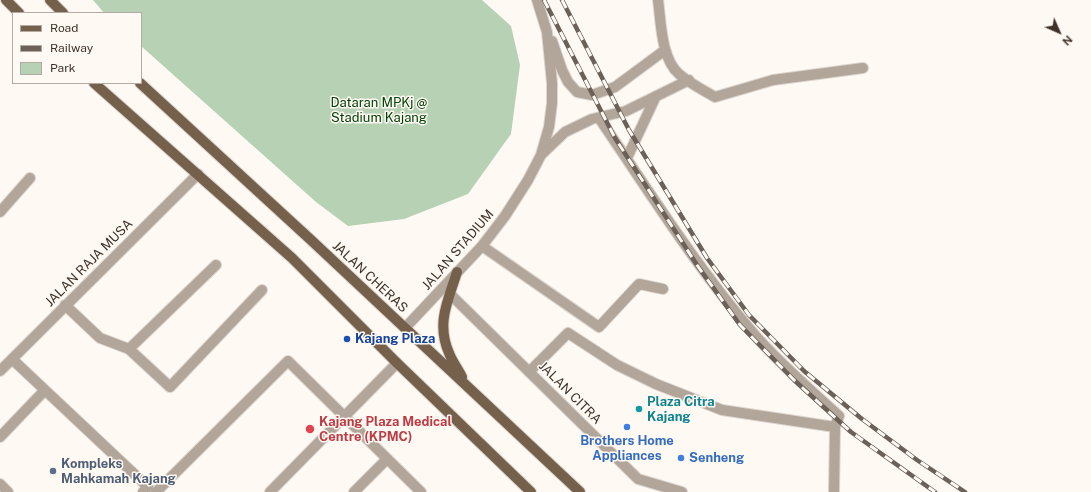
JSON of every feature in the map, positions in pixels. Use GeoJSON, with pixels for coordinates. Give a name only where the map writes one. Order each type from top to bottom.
{"type":"FeatureCollection","features":[{"type":"Feature","properties":{"kind":"main road"},"geometry":{"type":"LineString","coordinates":[[6,0],[18,12]]}},
{"type":"Feature","properties":{"kind":"main road"},"geometry":{"type":"LineString","coordinates":[[50,0],[62,12]]}},
{"type":"Feature","properties":{"kind":"main road"},"geometry":{"type":"LineString","coordinates":[[95,84],[292,258],[397,363],[531,492]]}},
{"type":"Feature","properties":{"kind":"main road","name":"JALAN CHERAS"},"geometry":{"type":"LineString","coordinates":[[141,84],[224,159],[580,492]]}},
{"type":"Feature","properties":{"kind":"main road"},"geometry":{"type":"LineString","coordinates":[[457,272],[444,313],[442,333],[449,353],[466,384]]}},
{"type":"Feature","properties":{"kind":"street","name":"JALAN STADIUM"},"geometry":{"type":"LineString","coordinates":[[405,328],[482,246],[505,216],[528,180],[541,155],[549,127],[552,103],[552,83],[547,32],[537,0]]}},
{"type":"Feature","properties":{"kind":"street"},"geometry":{"type":"LineString","coordinates":[[658,0],[665,50],[668,58],[678,73],[715,98],[773,80],[863,68]]}},
{"type":"Feature","properties":{"kind":"street"},"geometry":{"type":"LineString","coordinates":[[547,32],[568,82],[577,92],[592,95],[615,87],[665,50]]}},
{"type":"Feature","properties":{"kind":"street"},"geometry":{"type":"LineString","coordinates":[[541,155],[565,132],[592,119],[626,110],[689,80]]}},
{"type":"Feature","properties":{"kind":"street"},"geometry":{"type":"LineString","coordinates":[[627,158],[656,96]]}},
{"type":"Feature","properties":{"kind":"street"},"geometry":{"type":"LineString","coordinates":[[599,118],[707,277],[776,358],[839,416],[835,427],[834,492]]}},
{"type":"Feature","properties":{"kind":"street","name":"JALAN RAJA MUSA"},"geometry":{"type":"LineString","coordinates":[[0,371],[198,174]]}},
{"type":"Feature","properties":{"kind":"street"},"geometry":{"type":"LineString","coordinates":[[0,212],[30,178]]}},
{"type":"Feature","properties":{"kind":"street"},"geometry":{"type":"LineString","coordinates":[[482,246],[599,327],[639,284],[662,289]]}},
{"type":"Feature","properties":{"kind":"street"},"geometry":{"type":"LineString","coordinates":[[129,348],[216,265]]}},
{"type":"Feature","properties":{"kind":"street"},"geometry":{"type":"LineString","coordinates":[[65,305],[100,338],[129,348],[170,387],[262,290]]}},
{"type":"Feature","properties":{"kind":"street","name":"JALAN CITRA"},"geometry":{"type":"LineString","coordinates":[[450,294],[638,479],[682,492]]}},
{"type":"Feature","properties":{"kind":"street"},"geometry":{"type":"LineString","coordinates":[[529,372],[568,332],[617,365],[656,384],[722,410],[835,427]]}},
{"type":"Feature","properties":{"kind":"street"},"geometry":{"type":"LineString","coordinates":[[12,359],[148,487],[143,492]]}},
{"type":"Feature","properties":{"kind":"street"},"geometry":{"type":"LineString","coordinates":[[156,492],[288,361],[421,492]]}},
{"type":"Feature","properties":{"kind":"street"},"geometry":{"type":"LineString","coordinates":[[270,492],[397,363]]}},
{"type":"Feature","properties":{"kind":"street"},"geometry":{"type":"LineString","coordinates":[[0,437],[45,390]]}},
{"type":"Feature","properties":{"kind":"street"},"geometry":{"type":"LineString","coordinates":[[354,492],[387,459]]}},
{"type":"Feature","properties":{"kind":"street"},"geometry":{"type":"LineString","coordinates":[[0,484],[8,492]]}},
{"type":"Feature","properties":{"kind":"green space","name":"Dataran MPKj @ Stadium Kajang"},"geometry":{"type":"Polygon","coordinates":[[[93,0],[482,0],[511,26],[520,65],[511,134],[468,194],[404,219],[348,226],[316,202],[142,47],[142,12],[103,12],[93,0]]]}},
{"type":"Feature","properties":{"kind":"railway"},"geometry":{"type":"LineString","coordinates":[[544,0],[615,138],[697,265],[740,325],[794,380],[851,432],[935,492]]}},
{"type":"Feature","properties":{"kind":"railway"},"geometry":{"type":"LineString","coordinates":[[562,0],[629,130],[707,258],[749,315],[804,371],[862,419],[917,460],[965,492]]}},
{"type":"Feature","properties":{"kind":"place","name":"Kajang Plaza"},"geometry":{"type":"Point","coordinates":[347,339]}},
{"type":"Feature","properties":{"kind":"place","name":"Plaza Citra Kajang"},"geometry":{"type":"Point","coordinates":[639,409]}},
{"type":"Feature","properties":{"kind":"place","name":"Brothers Home Appliances"},"geometry":{"type":"Point","coordinates":[627,427]}},
{"type":"Feature","properties":{"kind":"place","name":"Kajang Plaza Medical Centre (KPMC)"},"geometry":{"type":"Point","coordinates":[310,429]}},
{"type":"Feature","properties":{"kind":"place","name":"Senheng"},"geometry":{"type":"Point","coordinates":[681,458]}},
{"type":"Feature","properties":{"kind":"place","name":"Kompleks Mahkamah Kajang"},"geometry":{"type":"Point","coordinates":[53,471]}}]}
